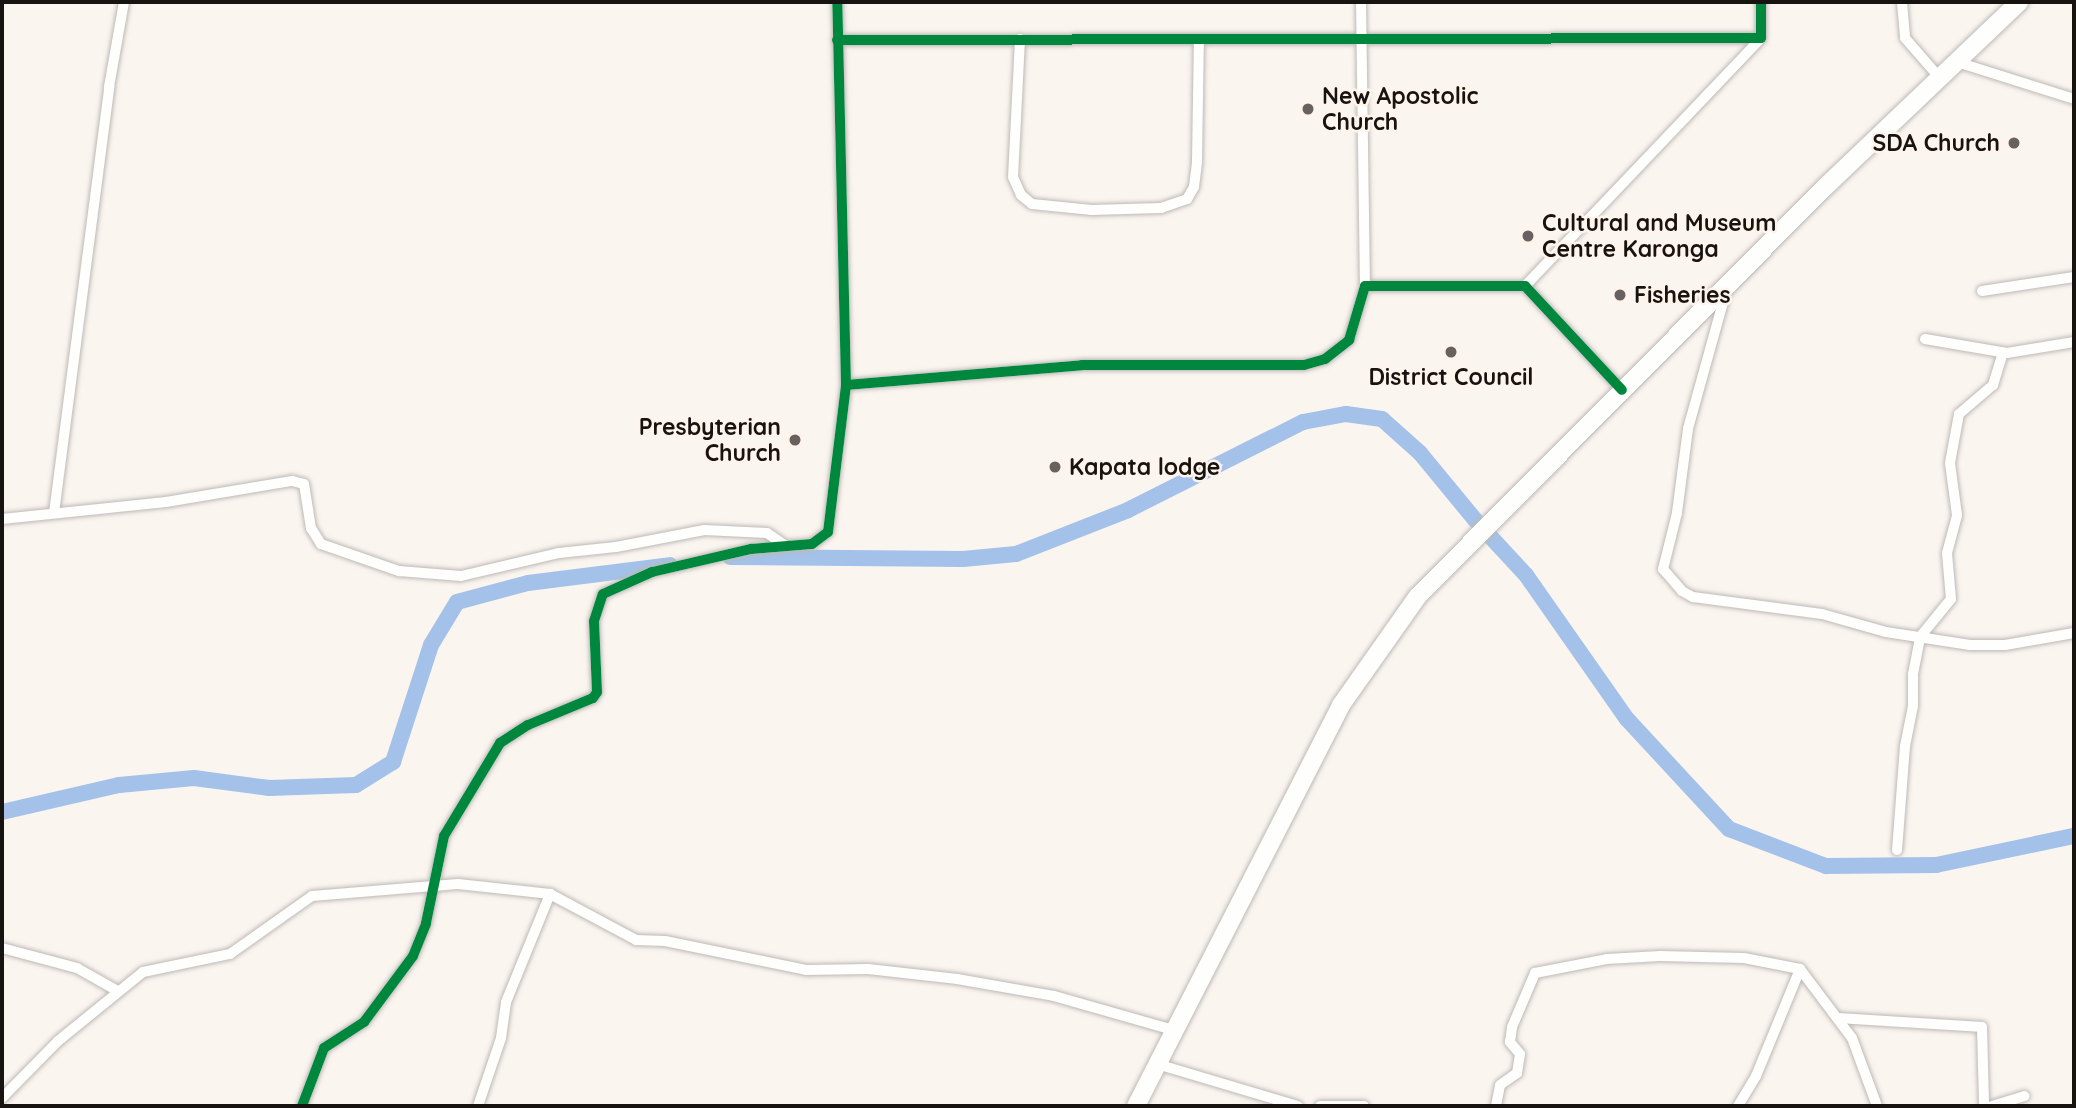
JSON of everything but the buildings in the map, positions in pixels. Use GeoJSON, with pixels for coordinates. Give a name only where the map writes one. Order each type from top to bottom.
{"type":"FeatureCollection","features":[{"type":"Feature","properties":{"kind":"highway"},"geometry":{"type":"LineString","coordinates":[[1136,1106],[1341,705],[1403,614],[1500,511],[2018,2]]}},
{"type":"Feature","properties":{"kind":"street"},"geometry":{"type":"LineString","coordinates":[[54,513],[107,97],[124,2]]}},
{"type":"Feature","properties":{"kind":"street"},"geometry":{"type":"LineString","coordinates":[[302,1106],[324,1048],[364,1022],[412,956],[426,923],[432,885],[448,826],[500,743],[528,725],[593,698],[597,692],[594,621],[603,594],[652,572],[785,545],[812,544],[828,532],[846,385],[837,2]]}},
{"type":"Feature","properties":{"kind":"street"},"geometry":{"type":"LineString","coordinates":[[846,385],[1082,365],[1304,365],[1325,359],[1349,340],[1365,286],[1361,2]]}},
{"type":"Feature","properties":{"kind":"street"},"geometry":{"type":"LineString","coordinates":[[1365,286],[1525,286],[1761,38],[1761,2]]}},
{"type":"Feature","properties":{"kind":"street"},"geometry":{"type":"LineString","coordinates":[[1902,2],[1905,38],[1939,77]]}},
{"type":"Feature","properties":{"kind":"street"},"geometry":{"type":"LineString","coordinates":[[837,40],[1361,36],[1761,38]]}},
{"type":"Feature","properties":{"kind":"street"},"geometry":{"type":"LineString","coordinates":[[1020,39],[1013,177],[1021,195],[1032,204],[1092,210],[1160,208],[1187,199],[1194,187],[1197,161],[1199,39]]}},
{"type":"Feature","properties":{"kind":"street"},"geometry":{"type":"LineString","coordinates":[[1956,62],[2074,99]]}},
{"type":"Feature","properties":{"kind":"street"},"geometry":{"type":"LineString","coordinates":[[1982,291],[2074,277]]}},
{"type":"Feature","properties":{"kind":"street"},"geometry":{"type":"LineString","coordinates":[[1525,286],[1622,390]]}},
{"type":"Feature","properties":{"kind":"street"},"geometry":{"type":"LineString","coordinates":[[1727,287],[1688,429],[1664,572],[1693,597],[1822,614],[1920,637],[2005,645],[2074,633]]}},
{"type":"Feature","properties":{"kind":"street"},"geometry":{"type":"LineString","coordinates":[[1925,339],[2003,352],[2074,342]]}},
{"type":"Feature","properties":{"kind":"street"},"geometry":{"type":"LineString","coordinates":[[1897,850],[1913,674],[1920,637],[1951,599],[1947,553],[1957,515],[1950,463],[1959,414],[1993,385],[2003,352]]}},
{"type":"Feature","properties":{"kind":"street"},"geometry":{"type":"LineString","coordinates":[[2,519],[204,496],[251,484],[300,481],[308,494],[311,528],[321,544],[383,569],[451,576],[679,532],[757,531],[775,535],[785,545]]}},
{"type":"Feature","properties":{"kind":"street"},"geometry":{"type":"LineString","coordinates":[[2,1098],[116,990],[143,972],[230,954],[312,896],[432,885],[496,886],[550,894],[645,942],[666,941],[806,970],[868,969],[957,979],[1066,999],[1173,1030]]}},
{"type":"Feature","properties":{"kind":"street"},"geometry":{"type":"LineString","coordinates":[[478,1106],[501,1038],[506,1003],[550,894]]}},
{"type":"Feature","properties":{"kind":"street"},"geometry":{"type":"LineString","coordinates":[[2,948],[77,968],[116,990]]}},
{"type":"Feature","properties":{"kind":"street"},"geometry":{"type":"LineString","coordinates":[[1496,1106],[1500,1085],[1517,1073],[1520,1054],[1510,1042],[1512,1027],[1538,970],[1660,956],[1744,958],[1800,969],[1839,1018],[1864,1063],[1877,1106]]}},
{"type":"Feature","properties":{"kind":"street"},"geometry":{"type":"LineString","coordinates":[[1738,1106],[1756,1076],[1800,969]]}},
{"type":"Feature","properties":{"kind":"street"},"geometry":{"type":"LineString","coordinates":[[1839,1018],[1982,1027],[1984,1106]]}},
{"type":"Feature","properties":{"kind":"street"},"geometry":{"type":"LineString","coordinates":[[1157,1064],[1298,1106]]}},
{"type":"Feature","properties":{"kind":"street"},"geometry":{"type":"LineString","coordinates":[[1992,1106],[2024,1096]]}},
{"type":"Feature","properties":{"kind":"street"},"geometry":{"type":"LineString","coordinates":[[1320,1106],[1364,1106]]}},
{"type":"Feature","properties":{"kind":"waterway"},"geometry":{"type":"LineString","coordinates":[[730,557],[963,559],[1016,554],[1128,510],[1303,422],[1346,414],[1382,419],[1420,453],[1476,521]]}},
{"type":"Feature","properties":{"kind":"waterway"},"geometry":{"type":"LineString","coordinates":[[1488,534],[1526,575],[1627,719],[1729,829],[1826,866],[1936,865],[2074,836]]}},
{"type":"Feature","properties":{"kind":"waterway"},"geometry":{"type":"LineString","coordinates":[[2,812],[119,785],[194,778],[269,788],[356,785],[393,762],[431,645],[457,602],[528,583],[670,565]]}},
{"type":"Feature","properties":{"kind":"cycle path"},"geometry":{"type":"LineString","coordinates":[[302,1106],[324,1048],[364,1022],[413,956],[426,923],[444,836],[500,743],[528,725],[593,698],[597,692],[594,621],[603,594],[652,572],[751,549],[812,544],[828,532],[846,385],[837,2]]}},
{"type":"Feature","properties":{"kind":"cycle path"},"geometry":{"type":"LineString","coordinates":[[837,40],[1761,38],[1761,2]]}},
{"type":"Feature","properties":{"kind":"cycle path"},"geometry":{"type":"LineString","coordinates":[[846,385],[1082,365],[1304,365],[1325,359],[1349,340],[1365,286],[1525,286],[1622,390]]}},
{"type":"Feature","properties":{"kind":"place","name":"New Apostolic Church"},"geometry":{"type":"Point","coordinates":[1308,109]}},
{"type":"Feature","properties":{"kind":"place","name":"SDA Church"},"geometry":{"type":"Point","coordinates":[2014,143]}},
{"type":"Feature","properties":{"kind":"place","name":"Cultural and Museum Centre Karonga"},"geometry":{"type":"Point","coordinates":[1528,236]}},
{"type":"Feature","properties":{"kind":"place","name":"Fisheries"},"geometry":{"type":"Point","coordinates":[1620,295]}},
{"type":"Feature","properties":{"kind":"place","name":"District Council"},"geometry":{"type":"Point","coordinates":[1451,352]}},
{"type":"Feature","properties":{"kind":"place","name":"Presbyterian Church"},"geometry":{"type":"Point","coordinates":[795,440]}},
{"type":"Feature","properties":{"kind":"place","name":"Kapata lodge"},"geometry":{"type":"Point","coordinates":[1055,467]}}]}
